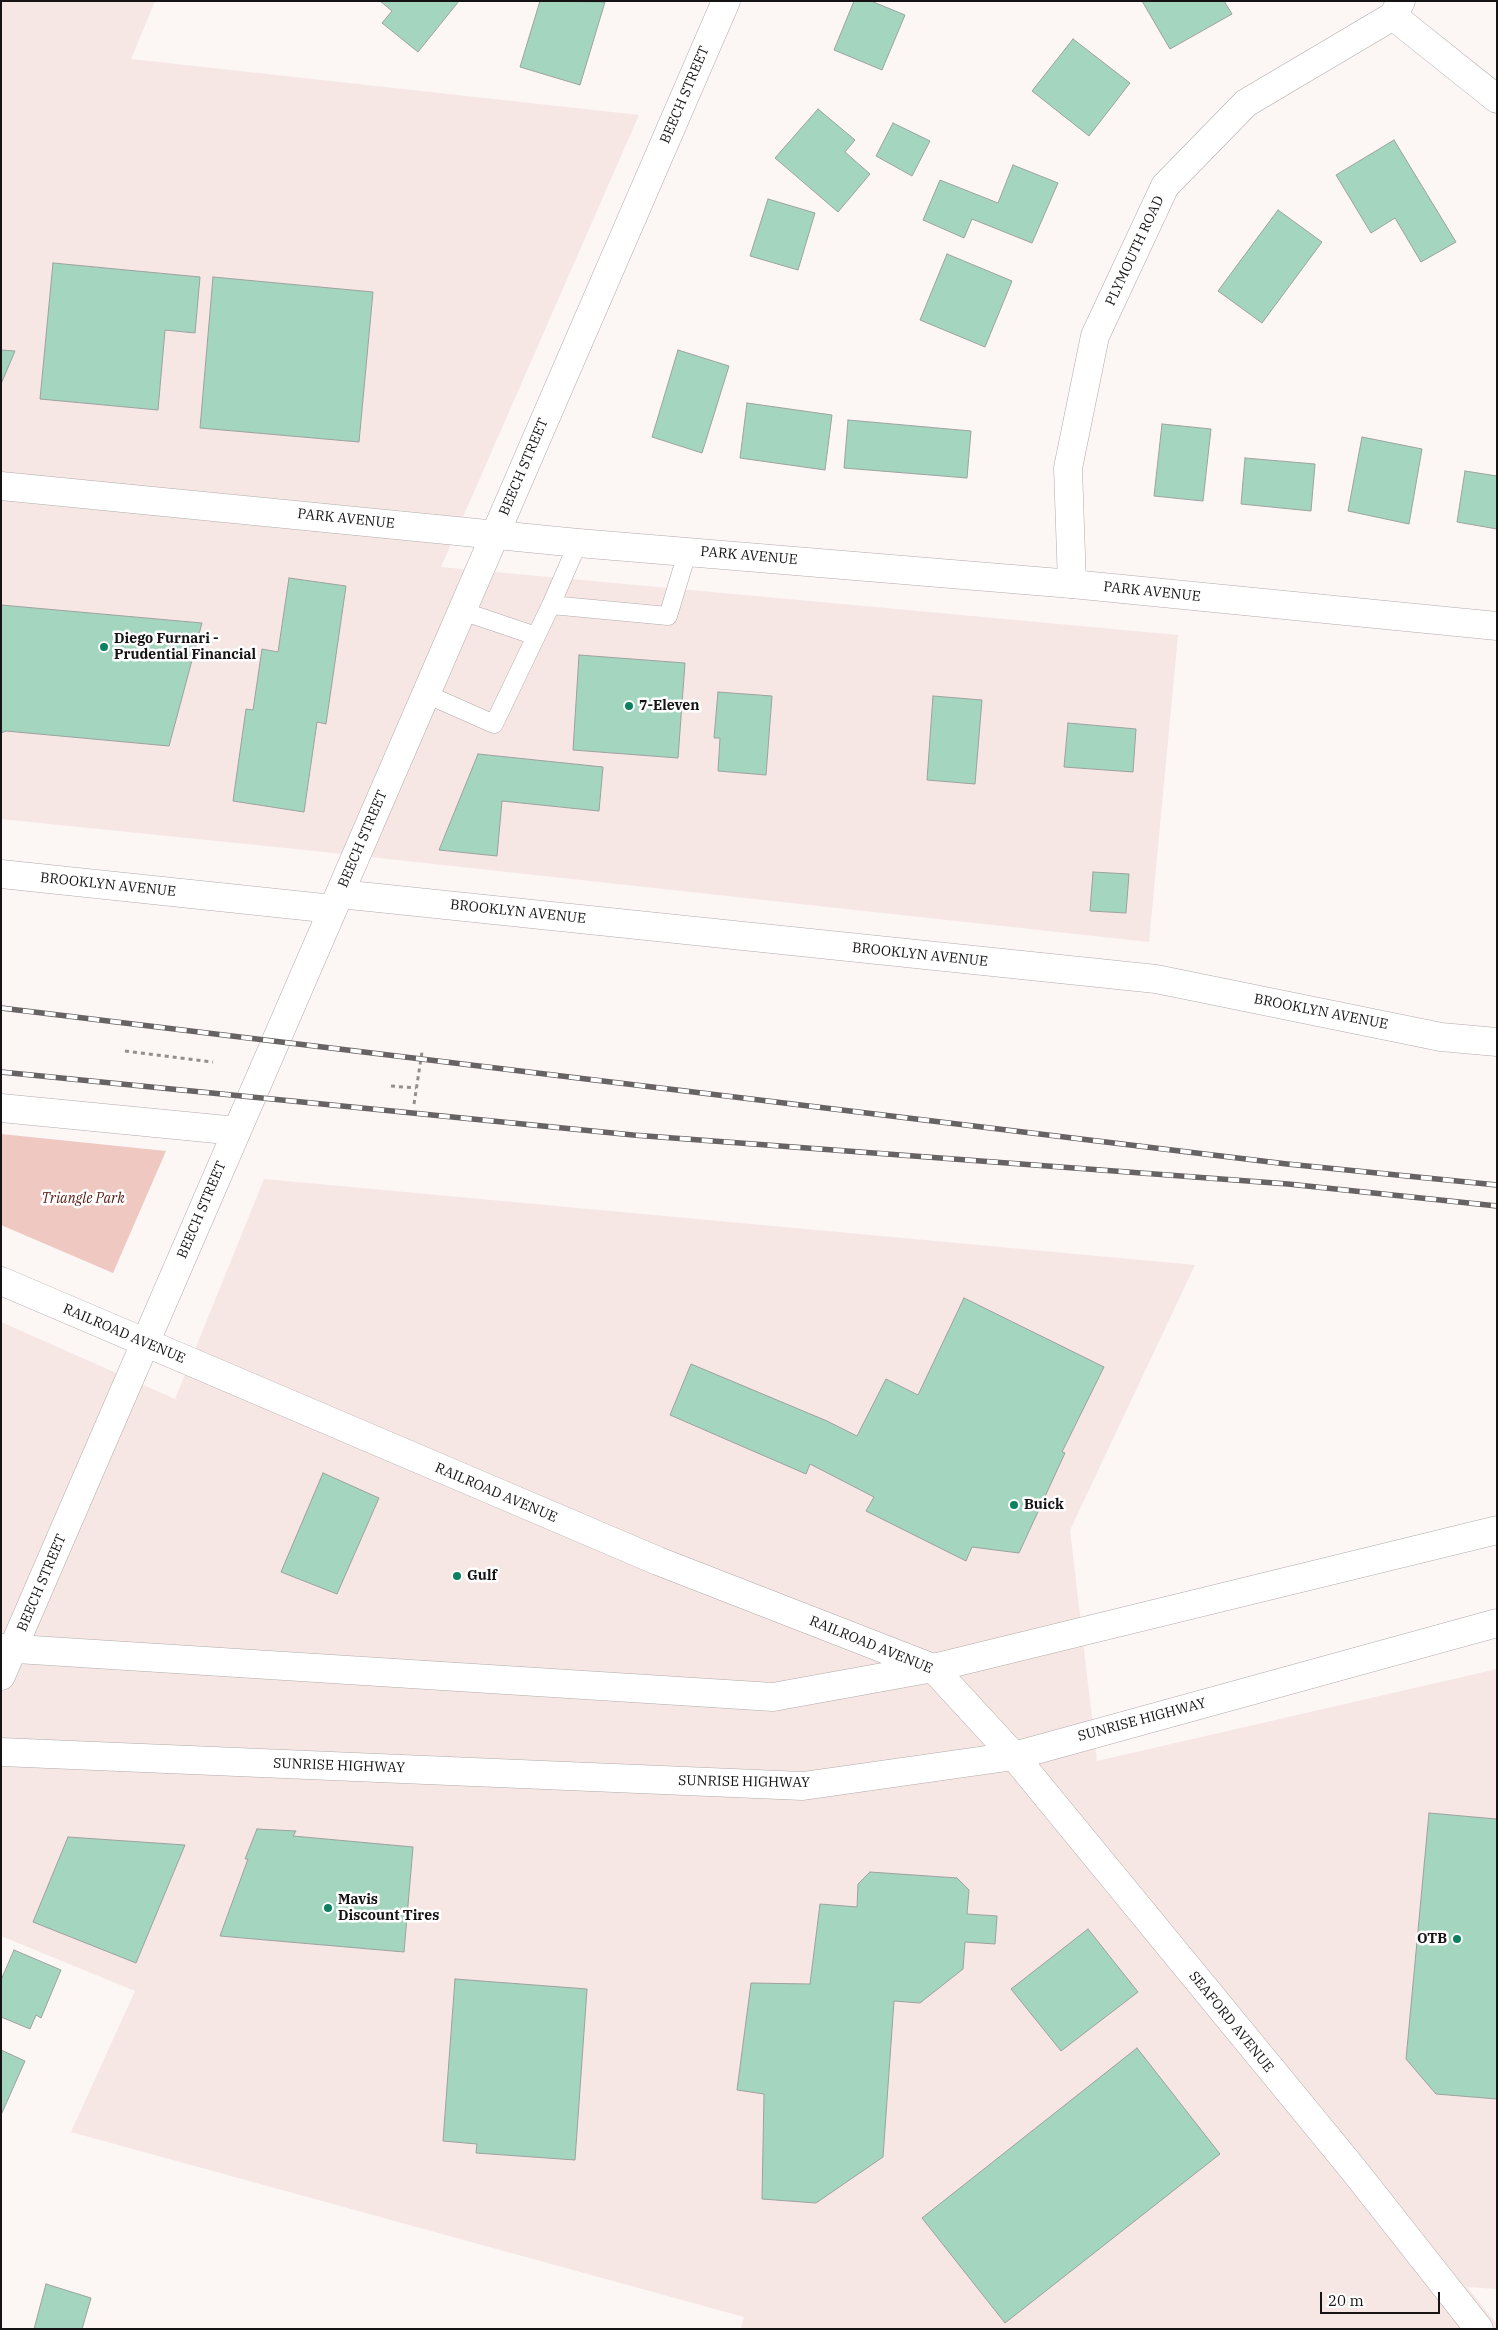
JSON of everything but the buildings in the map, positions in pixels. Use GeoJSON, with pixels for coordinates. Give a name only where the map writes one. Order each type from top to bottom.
{"type":"FeatureCollection","features":[{"type":"Feature","properties":{"kind":"main road","name":"BEECH STREET"},"geometry":{"type":"LineString","coordinates":[[1,1676],[8,1649],[237,1132],[726,1]]}},
{"type":"Feature","properties":{"kind":"main road"},"geometry":{"type":"LineString","coordinates":[[1397,9],[1497,100]]}},
{"type":"Feature","properties":{"kind":"main road","name":"PLYMOUTH ROAD"},"geometry":{"type":"LineString","coordinates":[[1072,584],[1068,468],[1095,336],[1165,186],[1246,103],[1397,9]]}},
{"type":"Feature","properties":{"kind":"main road","name":"PARK AVENUE"},"geometry":{"type":"LineString","coordinates":[[1,486],[578,543],[688,550],[1072,584],[1497,626]]}},
{"type":"Feature","properties":{"kind":"main road","name":"BROOKLYN AVENUE"},"geometry":{"type":"LineString","coordinates":[[1,874],[336,901],[544,915],[1156,980],[1441,1037],[1497,1042]]}},
{"type":"Feature","properties":{"kind":"main road"},"geometry":{"type":"LineString","coordinates":[[1,1108],[237,1132]]}},
{"type":"Feature","properties":{"kind":"main road","name":"RAILROAD AVENUE"},"geometry":{"type":"LineString","coordinates":[[1,1281],[658,1562],[933,1668],[979,1717]]}},
{"type":"Feature","properties":{"kind":"main road"},"geometry":{"type":"LineString","coordinates":[[8,1649],[773,1697],[933,1668],[1497,1530]]}},
{"type":"Feature","properties":{"kind":"main road","name":"SUNRISE HIGHWAY"},"geometry":{"type":"LineString","coordinates":[[1,1752],[803,1786],[1014,1756],[1497,1622]]}},
{"type":"Feature","properties":{"kind":"main road","name":"SEAFORD AVENUE"},"geometry":{"type":"LineString","coordinates":[[979,1717],[1014,1756],[1353,2169],[1480,2329]]}},
{"type":"Feature","properties":{"kind":"lane"},"geometry":{"type":"LineString","coordinates":[[426,694],[494,724],[551,605],[578,543]]}},
{"type":"Feature","properties":{"kind":"lane"},"geometry":{"type":"LineString","coordinates":[[551,605],[668,616],[688,550]]}},
{"type":"Feature","properties":{"kind":"lane"},"geometry":{"type":"LineString","coordinates":[[462,611],[536,636]]}},
{"type":"Feature","properties":{"kind":"path"},"geometry":{"type":"LineString","coordinates":[[125,1051],[212,1062]]}},
{"type":"Feature","properties":{"kind":"path"},"geometry":{"type":"LineString","coordinates":[[414,1104],[422,1052]]}},
{"type":"Feature","properties":{"kind":"path"},"geometry":{"type":"LineString","coordinates":[[391,1086],[416,1088]]}},
{"type":"Feature","properties":{"kind":"shaded area"},"geometry":{"type":"Polygon","coordinates":[[[1,1],[155,1],[131,59],[639,115],[441,567],[1178,635],[1149,942],[315,851],[1,819],[1,1]]]}},
{"type":"Feature","properties":{"kind":"shaded area"},"geometry":{"type":"Polygon","coordinates":[[[264,1179],[1195,1265],[1070,1530],[1097,1761],[1497,1669],[1497,2289],[1467,2287],[1497,2324],[1497,2329],[741,2329],[744,2317],[71,2132],[135,1991],[1,1936],[1,1322],[175,1399],[264,1179]]]}},
{"type":"Feature","properties":{"kind":"green space","name":"Triangle Park"},"geometry":{"type":"Polygon","coordinates":[[[1,1134],[166,1151],[113,1273],[1,1225],[1,1134]]]}},
{"type":"Feature","properties":{"kind":"railway"},"geometry":{"type":"LineString","coordinates":[[1,1008],[1287,1164],[1497,1185]]}},
{"type":"Feature","properties":{"kind":"railway"},"geometry":{"type":"LineString","coordinates":[[1,1072],[633,1135],[1288,1184],[1497,1206]]}},
{"type":"Feature","properties":{"kind":"place","name":"Diego Furnari - Prudential Financial"},"geometry":{"type":"Point","coordinates":[104,647]}},
{"type":"Feature","properties":{"kind":"place","name":"7-Eleven"},"geometry":{"type":"Point","coordinates":[629,706]}},
{"type":"Feature","properties":{"kind":"place","name":"Buick"},"geometry":{"type":"Point","coordinates":[1014,1505]}},
{"type":"Feature","properties":{"kind":"place","name":"Gulf"},"geometry":{"type":"Point","coordinates":[457,1576]}},
{"type":"Feature","properties":{"kind":"place","name":"Mavis Discount Tires"},"geometry":{"type":"Point","coordinates":[328,1908]}},
{"type":"Feature","properties":{"kind":"place","name":"OTB"},"geometry":{"type":"Point","coordinates":[1457,1939]}}]}
